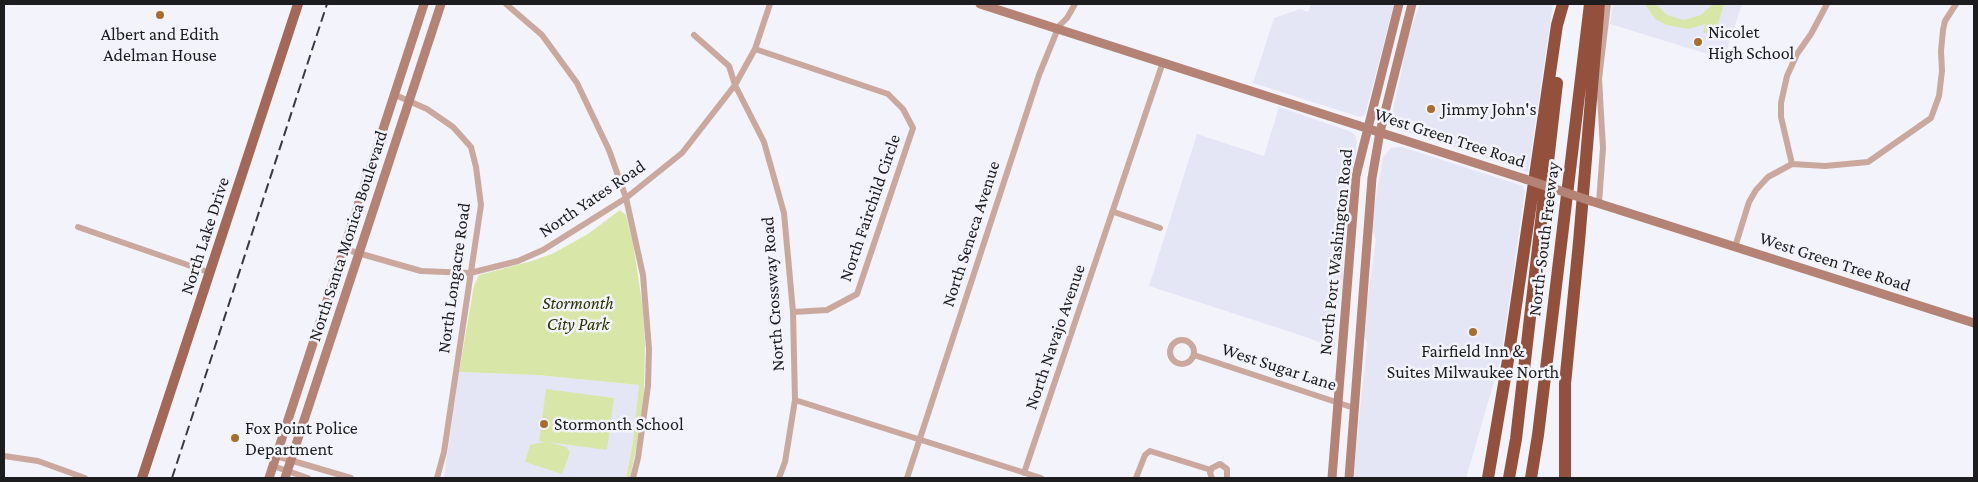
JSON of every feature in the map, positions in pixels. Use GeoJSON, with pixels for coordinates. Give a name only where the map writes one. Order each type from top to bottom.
{"type":"FeatureCollection","features":[{"type":"Feature","properties":{"kind":"highway"},"geometry":{"type":"LineString","coordinates":[[1488,478],[1508,360],[1557,25],[1565,4]]}},
{"type":"Feature","properties":{"kind":"highway","name":"North-South Freeway"},"geometry":{"type":"LineString","coordinates":[[1510,478],[1516,440],[1565,4]]}},
{"type":"Feature","properties":{"kind":"highway","name":"North-South Freeway"},"geometry":{"type":"LineString","coordinates":[[1531,478],[1538,435],[1590,4]]}},
{"type":"Feature","properties":{"kind":"highway"},"geometry":{"type":"LineString","coordinates":[[1565,478],[1565,384],[1599,4]]}},
{"type":"Feature","properties":{"kind":"main road","name":"North Lake Drive"},"geometry":{"type":"LineString","coordinates":[[142,478],[298,4]]}},
{"type":"Feature","properties":{"kind":"street","name":"North Santa Monica Boulevard"},"geometry":{"type":"LineString","coordinates":[[269,478],[424,4]]}},
{"type":"Feature","properties":{"kind":"street","name":"North Santa Monica Boulevard"},"geometry":{"type":"LineString","coordinates":[[286,475],[441,4]]}},
{"type":"Feature","properties":{"kind":"street"},"geometry":{"type":"LineString","coordinates":[[506,4],[542,35],[577,83],[609,150],[626,198],[643,275],[649,350],[648,386],[638,458],[633,478]]}},
{"type":"Feature","properties":{"kind":"street","name":"North Yates Road"},"geometry":{"type":"LineString","coordinates":[[344,249],[421,270],[470,273],[518,261],[544,250],[626,198],[682,153],[735,85],[755,49],[770,4]]}},
{"type":"Feature","properties":{"kind":"street","name":"West Green Tree Road"},"geometry":{"type":"LineString","coordinates":[[980,4],[1974,323]]}},
{"type":"Feature","properties":{"kind":"street","name":"North Seneca Avenue"},"geometry":{"type":"LineString","coordinates":[[907,478],[1036,85],[1058,28],[1067,18],[1075,4]]}},
{"type":"Feature","properties":{"kind":"street","name":"North Port Washington Road"},"geometry":{"type":"LineString","coordinates":[[1332,478],[1356,176],[1399,4]]}},
{"type":"Feature","properties":{"kind":"street","name":"North Port Washington Road"},"geometry":{"type":"LineString","coordinates":[[1349,478],[1372,178],[1380,132],[1412,4]]}},
{"type":"Feature","properties":{"kind":"street"},"geometry":{"type":"LineString","coordinates":[[1595,202],[1603,156],[1599,80],[1608,4]]}},
{"type":"Feature","properties":{"kind":"street"},"geometry":{"type":"LineString","coordinates":[[1792,164],[1781,117],[1781,103],[1787,76],[1797,54],[1811,34],[1827,4]]}},
{"type":"Feature","properties":{"kind":"street"},"geometry":{"type":"LineString","coordinates":[[1735,247],[1749,202],[1768,176],[1792,164],[1825,166],[1868,162],[1931,118],[1939,96],[1943,30],[1945,21],[1956,4]]}},
{"type":"Feature","properties":{"kind":"street","name":"North Crossway Road"},"geometry":{"type":"LineString","coordinates":[[694,35],[729,66],[735,85],[764,142],[784,213],[794,312],[795,400],[785,462],[780,478]]}},
{"type":"Feature","properties":{"kind":"street","name":"North Fairchild Circle"},"geometry":{"type":"LineString","coordinates":[[755,49],[888,94],[903,109],[913,128],[858,294],[827,310],[794,312]]}},
{"type":"Feature","properties":{"kind":"street","name":"North Navajo Avenue"},"geometry":{"type":"LineString","coordinates":[[1024,473],[1114,212],[1163,62]]}},
{"type":"Feature","properties":{"kind":"street","name":"North Longacre Road"},"geometry":{"type":"LineString","coordinates":[[393,94],[428,108],[453,127],[471,147],[476,167],[481,205],[444,452],[437,478]]}},
{"type":"Feature","properties":{"kind":"street"},"geometry":{"type":"LineString","coordinates":[[1356,176],[1372,178]]}},
{"type":"Feature","properties":{"kind":"street"},"geometry":{"type":"LineString","coordinates":[[364,186],[379,191]]}},
{"type":"Feature","properties":{"kind":"street"},"geometry":{"type":"LineString","coordinates":[[1114,212],[1160,228]]}},
{"type":"Feature","properties":{"kind":"street"},"geometry":{"type":"LineString","coordinates":[[78,227],[211,273]]}},
{"type":"Feature","properties":{"kind":"street"},"geometry":{"type":"LineString","coordinates":[[1342,346],[1359,349]]}},
{"type":"Feature","properties":{"kind":"street","name":"West Sugar Lane"},"geometry":{"type":"LineString","coordinates":[[1194,355],[1354,408]]}},
{"type":"Feature","properties":{"kind":"street"},"geometry":{"type":"LineString","coordinates":[[296,394],[310,401]]}},
{"type":"Feature","properties":{"kind":"street"},"geometry":{"type":"LineString","coordinates":[[795,400],[1041,478]]}},
{"type":"Feature","properties":{"kind":"street"},"geometry":{"type":"LineString","coordinates":[[287,424],[301,428]]}},
{"type":"Feature","properties":{"kind":"street"},"geometry":{"type":"LineString","coordinates":[[1136,478],[1144,455],[1150,451],[1211,470]]}},
{"type":"Feature","properties":{"kind":"street"},"geometry":{"type":"LineString","coordinates":[[4,456],[38,461],[85,478]]}},
{"type":"Feature","properties":{"kind":"street"},"geometry":{"type":"LineString","coordinates":[[276,456],[351,478]]}},
{"type":"Feature","properties":{"kind":"street"},"geometry":{"type":"LineString","coordinates":[[1211,470],[1214,466],[1223,465],[1228,472],[1226,478]]}},
{"type":"Feature","properties":{"kind":"street"},"geometry":{"type":"LineString","coordinates":[[273,466],[286,475],[308,478]]}},
{"type":"Feature","properties":{"kind":"street"},"geometry":{"type":"LineString","coordinates":[[1211,470],[1212,478]]}},
{"type":"Feature","properties":{"kind":"shaded area"},"geometry":{"type":"Polygon","coordinates":[[[1311,4],[1394,4],[1365,115],[1360,117],[1253,83],[1274,18],[1300,9],[1308,12],[1311,4]]]}},
{"type":"Feature","properties":{"kind":"shaded area"},"geometry":{"type":"Polygon","coordinates":[[[1420,4],[1553,4],[1528,172],[1392,127],[1390,122],[1401,75],[1405,45],[1420,4]]]}},
{"type":"Feature","properties":{"kind":"shaded area","name":"Nicolet High School"},"geometry":{"type":"Polygon","coordinates":[[[1613,4],[1742,4],[1724,59],[1610,24],[1613,4]]]}},
{"type":"Feature","properties":{"kind":"shaded area"},"geometry":{"type":"Polygon","coordinates":[[[1279,107],[1349,131],[1355,135],[1357,142],[1343,233],[1343,281],[1336,318],[1335,349],[1309,338],[1149,286],[1197,134],[1264,156],[1279,107]]]}},
{"type":"Feature","properties":{"kind":"shaded area"},"geometry":{"type":"Polygon","coordinates":[[[1402,147],[1523,186],[1525,190],[1501,358],[1466,478],[1353,478],[1367,343],[1364,336],[1366,309],[1376,239],[1372,231],[1373,213],[1383,157],[1391,148],[1402,147]]]}},
{"type":"Feature","properties":{"kind":"shaded area","name":"Stormonth School"},"geometry":{"type":"Polygon","coordinates":[[[459,372],[537,375],[639,385],[633,441],[626,478],[444,478],[459,372]]]}},
{"type":"Feature","properties":{"kind":"green space"},"geometry":{"type":"Polygon","coordinates":[[[1645,4],[1656,4],[1667,15],[1684,20],[1701,15],[1713,4],[1724,4],[1714,36],[1703,32],[1706,24],[1688,29],[1667,25],[1655,19],[1645,4]]]}},
{"type":"Feature","properties":{"kind":"green space","name":"Stormonth City Park"},"geometry":{"type":"Polygon","coordinates":[[[620,210],[626,215],[633,243],[643,309],[645,344],[644,393],[630,478],[626,478],[633,441],[639,385],[537,375],[459,372],[474,286],[479,275],[554,253],[588,234],[620,210]]]}},
{"type":"Feature","properties":{"kind":"green space"},"geometry":{"type":"Polygon","coordinates":[[[546,389],[614,398],[607,450],[548,442],[566,447],[570,452],[562,474],[525,462],[530,445],[544,442],[539,441],[546,389]]]}},
{"type":"Feature","properties":{"kind":"railway"},"geometry":{"type":"LineString","coordinates":[[172,478],[327,4]]}},
{"type":"Feature","properties":{"kind":"place","name":"Albert and Edith Adelman House"},"geometry":{"type":"Point","coordinates":[160,15]}},
{"type":"Feature","properties":{"kind":"place","name":"Nicolet High School"},"geometry":{"type":"Point","coordinates":[1698,42]}},
{"type":"Feature","properties":{"kind":"place","name":"Jimmy John's"},"geometry":{"type":"Point","coordinates":[1431,109]}},
{"type":"Feature","properties":{"kind":"place","name":"Fairfield Inn & Suites Milwaukee North"},"geometry":{"type":"Point","coordinates":[1473,332]}},
{"type":"Feature","properties":{"kind":"place","name":"Stormonth School"},"geometry":{"type":"Point","coordinates":[544,424]}},
{"type":"Feature","properties":{"kind":"place","name":"Fox Point Police Department"},"geometry":{"type":"Point","coordinates":[235,438]}}]}
